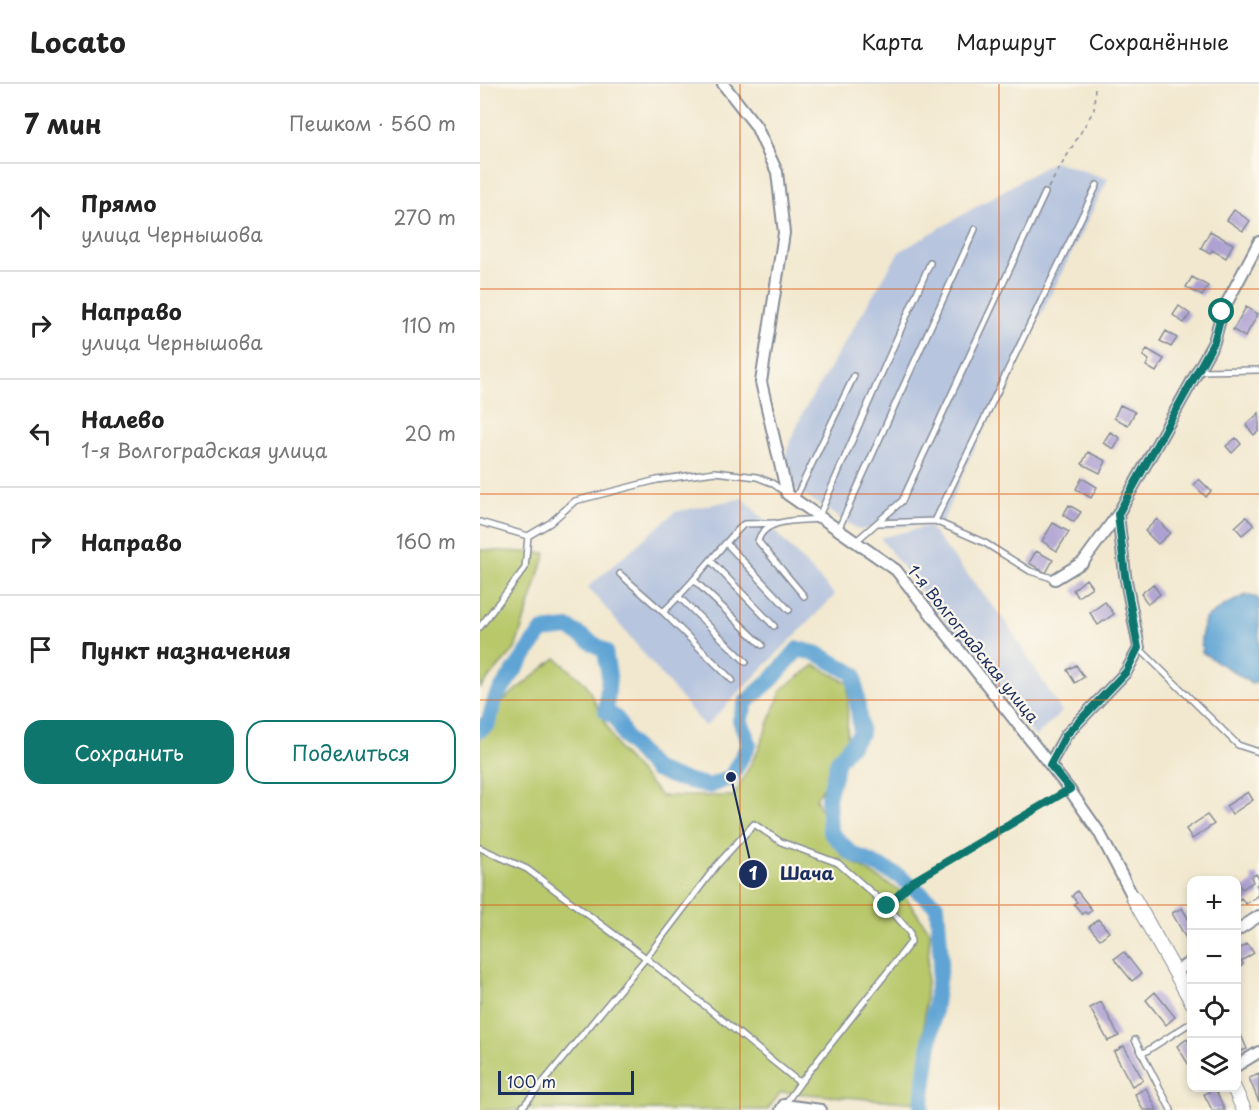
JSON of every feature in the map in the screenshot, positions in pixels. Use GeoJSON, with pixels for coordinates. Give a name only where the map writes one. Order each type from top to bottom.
{"type":"FeatureCollection","features":[{"type":"Feature","properties":{"kind":"street"},"geometry":{"type":"LineString","coordinates":[[723,84],[756,126],[777,172],[784,233],[761,382],[791,496]]}},
{"type":"Feature","properties":{"kind":"street"},"geometry":{"type":"LineString","coordinates":[[1055,579],[1083,562],[1118,514],[1214,342],[1222,312],[1259,242]]}},
{"type":"Feature","properties":{"kind":"street","name":"1-я Волгоградская улица"},"geometry":{"type":"LineString","coordinates":[[791,496],[896,570],[1070,789],[1099,832],[1187,994]]}},
{"type":"Feature","properties":{"kind":"street"},"geometry":{"type":"LineString","coordinates":[[1050,765],[1066,735],[1126,672],[1138,648],[1125,575],[1118,514]]}},
{"type":"Feature","properties":{"kind":"street"},"geometry":{"type":"LineString","coordinates":[[1238,930],[1259,916]]}},
{"type":"Feature","properties":{"kind":"street"},"geometry":{"type":"LineString","coordinates":[[1175,972],[1187,964]]}},
{"type":"Feature","properties":{"kind":"street"},"geometry":{"type":"LineString","coordinates":[[1241,1063],[1259,1052]]}},
{"type":"Feature","properties":{"kind":"street"},"geometry":{"type":"LineString","coordinates":[[1236,1092],[1244,1110]]}},
{"type":"Feature","properties":{"kind":"street"},"geometry":{"type":"LineString","coordinates":[[782,1108],[820,1110]]}},
{"type":"Feature","properties":{"kind":"lane"},"geometry":{"type":"LineString","coordinates":[[935,520],[1097,185]]}},
{"type":"Feature","properties":{"kind":"lane"},"geometry":{"type":"LineString","coordinates":[[855,542],[902,501],[1045,193]]}},
{"type":"Feature","properties":{"kind":"lane"},"geometry":{"type":"LineString","coordinates":[[838,530],[975,229]]}},
{"type":"Feature","properties":{"kind":"lane"},"geometry":{"type":"LineString","coordinates":[[663,612],[744,524],[821,518],[930,263]]}},
{"type":"Feature","properties":{"kind":"lane"},"geometry":{"type":"LineString","coordinates":[[1197,371],[1259,370]]}},
{"type":"Feature","properties":{"kind":"lane"},"geometry":{"type":"LineString","coordinates":[[480,522],[528,536],[550,523],[575,501],[657,480],[715,472],[757,477],[772,483],[791,496],[854,376]]}},
{"type":"Feature","properties":{"kind":"lane"},"geometry":{"type":"LineString","coordinates":[[878,523],[935,520],[985,543],[1030,571],[1055,579]]}},
{"type":"Feature","properties":{"kind":"lane"},"geometry":{"type":"LineString","coordinates":[[775,523],[759,535],[758,541],[804,596]]}},
{"type":"Feature","properties":{"kind":"lane"},"geometry":{"type":"LineString","coordinates":[[480,627],[525,568],[528,536]]}},
{"type":"Feature","properties":{"kind":"lane"},"geometry":{"type":"LineString","coordinates":[[726,543],[789,610]]}},
{"type":"Feature","properties":{"kind":"lane"},"geometry":{"type":"LineString","coordinates":[[711,561],[774,626]]}},
{"type":"Feature","properties":{"kind":"lane"},"geometry":{"type":"LineString","coordinates":[[620,574],[663,612],[732,680]]}},
{"type":"Feature","properties":{"kind":"lane"},"geometry":{"type":"LineString","coordinates":[[694,580],[762,645]]}},
{"type":"Feature","properties":{"kind":"lane"},"geometry":{"type":"LineString","coordinates":[[679,597],[746,662]]}},
{"type":"Feature","properties":{"kind":"lane"},"geometry":{"type":"LineString","coordinates":[[1138,648],[1238,745],[1259,752]]}},
{"type":"Feature","properties":{"kind":"lane"},"geometry":{"type":"LineString","coordinates":[[520,1110],[646,958],[717,866],[754,824],[781,842],[838,863],[887,906],[910,933],[910,942],[782,1108]]}},
{"type":"Feature","properties":{"kind":"lane"},"geometry":{"type":"LineString","coordinates":[[480,848],[527,869],[646,958],[800,1083]]}},
{"type":"Feature","properties":{"kind":"lane"},"geometry":{"type":"LineString","coordinates":[[1142,1054],[1187,1025]]}},
{"type":"Feature","properties":{"kind":"lane"},"geometry":{"type":"LineString","coordinates":[[1135,1040],[1170,1110]]}},
{"type":"Feature","properties":{"kind":"path"},"geometry":{"type":"LineString","coordinates":[[1045,193],[1094,110],[1095,84]]}},
{"type":"Feature","properties":{"kind":"path"},"geometry":{"type":"LineString","coordinates":[[887,906],[912,882],[1070,789]]}},
{"type":"Feature","properties":{"kind":"shaded area"},"geometry":{"type":"Polygon","coordinates":[[[1054,161],[1108,179],[969,460],[940,527],[927,524],[859,530],[793,488],[784,457],[803,412],[899,252],[1054,161]]]}},
{"type":"Feature","properties":{"kind":"shaded area"},"geometry":{"type":"Polygon","coordinates":[[[743,498],[835,595],[705,727],[588,587],[675,512],[743,498]]]}},
{"type":"Feature","properties":{"kind":"shaded area"},"geometry":{"type":"Polygon","coordinates":[[[928,526],[1006,622],[1062,712],[1035,737],[880,538],[928,526]]]}},
{"type":"Feature","properties":{"kind":"green space"},"geometry":{"type":"Polygon","coordinates":[[[480,550],[546,553],[515,649],[480,688],[480,550]]]}},
{"type":"Feature","properties":{"kind":"green space"},"geometry":{"type":"Polygon","coordinates":[[[556,658],[586,684],[619,750],[661,796],[734,796],[759,748],[782,689],[815,665],[848,683],[847,747],[816,799],[842,856],[902,892],[930,932],[919,1103],[781,1092],[767,1110],[480,1110],[480,719],[556,658]]]}},
{"type":"Feature","properties":{"kind":"water"},"geometry":{"type":"Polygon","coordinates":[[[1246,595],[1257,598],[1259,601],[1259,680],[1251,684],[1202,652],[1201,638],[1205,619],[1246,595]]]}},
{"type":"Feature","properties":{"kind":"building"},"geometry":{"type":"Polygon","coordinates":[[[1234,210],[1250,221],[1243,231],[1227,220],[1234,210]]]}},
{"type":"Feature","properties":{"kind":"building"},"geometry":{"type":"Polygon","coordinates":[[[1210,231],[1233,244],[1226,258],[1212,250],[1210,253],[1201,248],[1210,231]]]}},
{"type":"Feature","properties":{"kind":"building"},"geometry":{"type":"Polygon","coordinates":[[[1192,277],[1208,286],[1202,296],[1186,287],[1192,277]]]}},
{"type":"Feature","properties":{"kind":"building"},"geometry":{"type":"Polygon","coordinates":[[[1179,306],[1190,314],[1184,323],[1173,315],[1179,306]]]}},
{"type":"Feature","properties":{"kind":"building"},"geometry":{"type":"Polygon","coordinates":[[[1246,307],[1258,314],[1245,337],[1233,330],[1246,307]]]}},
{"type":"Feature","properties":{"kind":"building"},"geometry":{"type":"Polygon","coordinates":[[[1166,331],[1177,338],[1171,347],[1160,341],[1166,331]]]}},
{"type":"Feature","properties":{"kind":"building"},"geometry":{"type":"Polygon","coordinates":[[[1147,349],[1164,359],[1156,372],[1146,366],[1149,360],[1143,356],[1147,349]]]}},
{"type":"Feature","properties":{"kind":"building"},"geometry":{"type":"Polygon","coordinates":[[[1120,405],[1135,412],[1128,425],[1114,418],[1120,405]]]}},
{"type":"Feature","properties":{"kind":"building"},"geometry":{"type":"Polygon","coordinates":[[[1259,413],[1259,431],[1254,435],[1246,425],[1259,413]]]}},
{"type":"Feature","properties":{"kind":"building"},"geometry":{"type":"Polygon","coordinates":[[[1110,432],[1120,438],[1114,449],[1103,443],[1110,432]]]}},
{"type":"Feature","properties":{"kind":"building"},"geometry":{"type":"Polygon","coordinates":[[[1236,438],[1241,444],[1232,453],[1226,446],[1236,438]]]}},
{"type":"Feature","properties":{"kind":"building"},"geometry":{"type":"Polygon","coordinates":[[[1088,452],[1106,461],[1100,473],[1082,464],[1088,452]]]}},
{"type":"Feature","properties":{"kind":"building"},"geometry":{"type":"Polygon","coordinates":[[[1082,478],[1097,487],[1091,498],[1076,489],[1082,478]]]}},
{"type":"Feature","properties":{"kind":"building"},"geometry":{"type":"Polygon","coordinates":[[[1199,479],[1211,491],[1206,497],[1194,485],[1199,479]]]}},
{"type":"Feature","properties":{"kind":"building"},"geometry":{"type":"Polygon","coordinates":[[[1069,505],[1081,512],[1074,522],[1063,515],[1069,505]]]}},
{"type":"Feature","properties":{"kind":"building"},"geometry":{"type":"Polygon","coordinates":[[[1246,517],[1254,525],[1242,535],[1235,527],[1246,517]]]}},
{"type":"Feature","properties":{"kind":"building"},"geometry":{"type":"Polygon","coordinates":[[[1157,519],[1170,533],[1158,544],[1145,531],[1157,519]]]}},
{"type":"Feature","properties":{"kind":"building"},"geometry":{"type":"Polygon","coordinates":[[[1053,523],[1069,532],[1057,551],[1042,541],[1053,523]]]}},
{"type":"Feature","properties":{"kind":"building"},"geometry":{"type":"Polygon","coordinates":[[[1036,551],[1053,560],[1046,573],[1029,563],[1036,551]]]}},
{"type":"Feature","properties":{"kind":"building"},"geometry":{"type":"Polygon","coordinates":[[[1086,579],[1092,587],[1078,597],[1073,590],[1086,579]]]}},
{"type":"Feature","properties":{"kind":"building"},"geometry":{"type":"Polygon","coordinates":[[[1153,584],[1160,594],[1148,604],[1141,594],[1153,584]]]}},
{"type":"Feature","properties":{"kind":"building"},"geometry":{"type":"Polygon","coordinates":[[[1105,602],[1114,614],[1098,625],[1090,613],[1105,602]]]}},
{"type":"Feature","properties":{"kind":"building"},"geometry":{"type":"Polygon","coordinates":[[[1076,665],[1084,677],[1075,683],[1067,670],[1076,665]]]}},
{"type":"Feature","properties":{"kind":"building"},"geometry":{"type":"Polygon","coordinates":[[[1248,792],[1253,800],[1232,814],[1226,806],[1248,792]]]}},
{"type":"Feature","properties":{"kind":"building"},"geometry":{"type":"Polygon","coordinates":[[[1207,815],[1214,824],[1192,839],[1186,829],[1207,815]]]}},
{"type":"Feature","properties":{"kind":"building"},"geometry":{"type":"Polygon","coordinates":[[[1256,874],[1259,878],[1259,883],[1256,885],[1259,895],[1246,904],[1241,898],[1241,888],[1253,882],[1251,877],[1256,874]]]}},
{"type":"Feature","properties":{"kind":"building"},"geometry":{"type":"Polygon","coordinates":[[[1077,891],[1092,910],[1087,914],[1085,912],[1082,914],[1074,904],[1077,902],[1072,896],[1077,891]]]}},
{"type":"Feature","properties":{"kind":"building"},"geometry":{"type":"Polygon","coordinates":[[[1182,908],[1187,916],[1187,940],[1172,913],[1182,908]]]}},
{"type":"Feature","properties":{"kind":"building"},"geometry":{"type":"Polygon","coordinates":[[[1098,919],[1109,932],[1100,939],[1089,927],[1098,919]]]}},
{"type":"Feature","properties":{"kind":"building"},"geometry":{"type":"Polygon","coordinates":[[[1247,944],[1254,953],[1241,961],[1241,948],[1247,944]]]}},
{"type":"Feature","properties":{"kind":"building"},"geometry":{"type":"Polygon","coordinates":[[[1124,952],[1141,974],[1132,981],[1114,959],[1124,952]]]}},
{"type":"Feature","properties":{"kind":"building"},"geometry":{"type":"Polygon","coordinates":[[[1155,992],[1175,1017],[1166,1025],[1146,1000],[1155,992]]]}},
{"type":"Feature","properties":{"kind":"building"},"geometry":{"type":"Polygon","coordinates":[[[1101,1002],[1119,1036],[1108,1041],[1090,1008],[1101,1002]]]}},
{"type":"Feature","properties":{"kind":"building"},"geometry":{"type":"Polygon","coordinates":[[[1241,1035],[1247,1049],[1241,1051],[1241,1035]]]}},
{"type":"Feature","properties":{"kind":"building"},"geometry":{"type":"Polygon","coordinates":[[[1187,1039],[1187,1062],[1177,1046],[1187,1039]]]}},
{"type":"Feature","properties":{"kind":"building"},"geometry":{"type":"Polygon","coordinates":[[[1124,1046],[1143,1080],[1132,1086],[1114,1052],[1124,1046]]]}},
{"type":"Feature","properties":{"kind":"building"},"geometry":{"type":"Polygon","coordinates":[[[1259,1074],[1259,1102],[1249,1078],[1259,1074]]]}},
{"type":"Feature","properties":{"kind":"building"},"geometry":{"type":"Polygon","coordinates":[[[1146,1088],[1157,1110],[1143,1110],[1135,1094],[1146,1088]]]}},
{"type":"Feature","properties":{"kind":"building"},"geometry":{"type":"Polygon","coordinates":[[[1216,1092],[1225,1110],[1212,1110],[1204,1094],[1216,1092]]]}},
{"type":"Feature","properties":{"kind":"waterway"},"geometry":{"type":"LineString","coordinates":[[480,730],[488,724],[496,697],[542,631],[569,628],[605,651],[609,676],[606,711],[617,719],[625,737],[655,770],[710,786],[731,777],[749,744],[740,720],[746,702],[772,679],[798,649],[818,654],[854,674],[861,733],[838,760],[828,798],[830,832],[851,853],[897,875],[937,906],[941,959],[921,1110]]}},
{"type":"Feature","properties":{"kind":"place","name":"Шача"},"geometry":{"type":"Point","coordinates":[731,777]}},
{"type":"Feature","properties":{"kind":"route"},"geometry":{"type":"LineString","coordinates":[[887,906],[912,882],[1070,789],[1050,765],[1066,735],[1126,672],[1138,648],[1125,575],[1118,514],[1214,342],[1222,312]]}}]}
